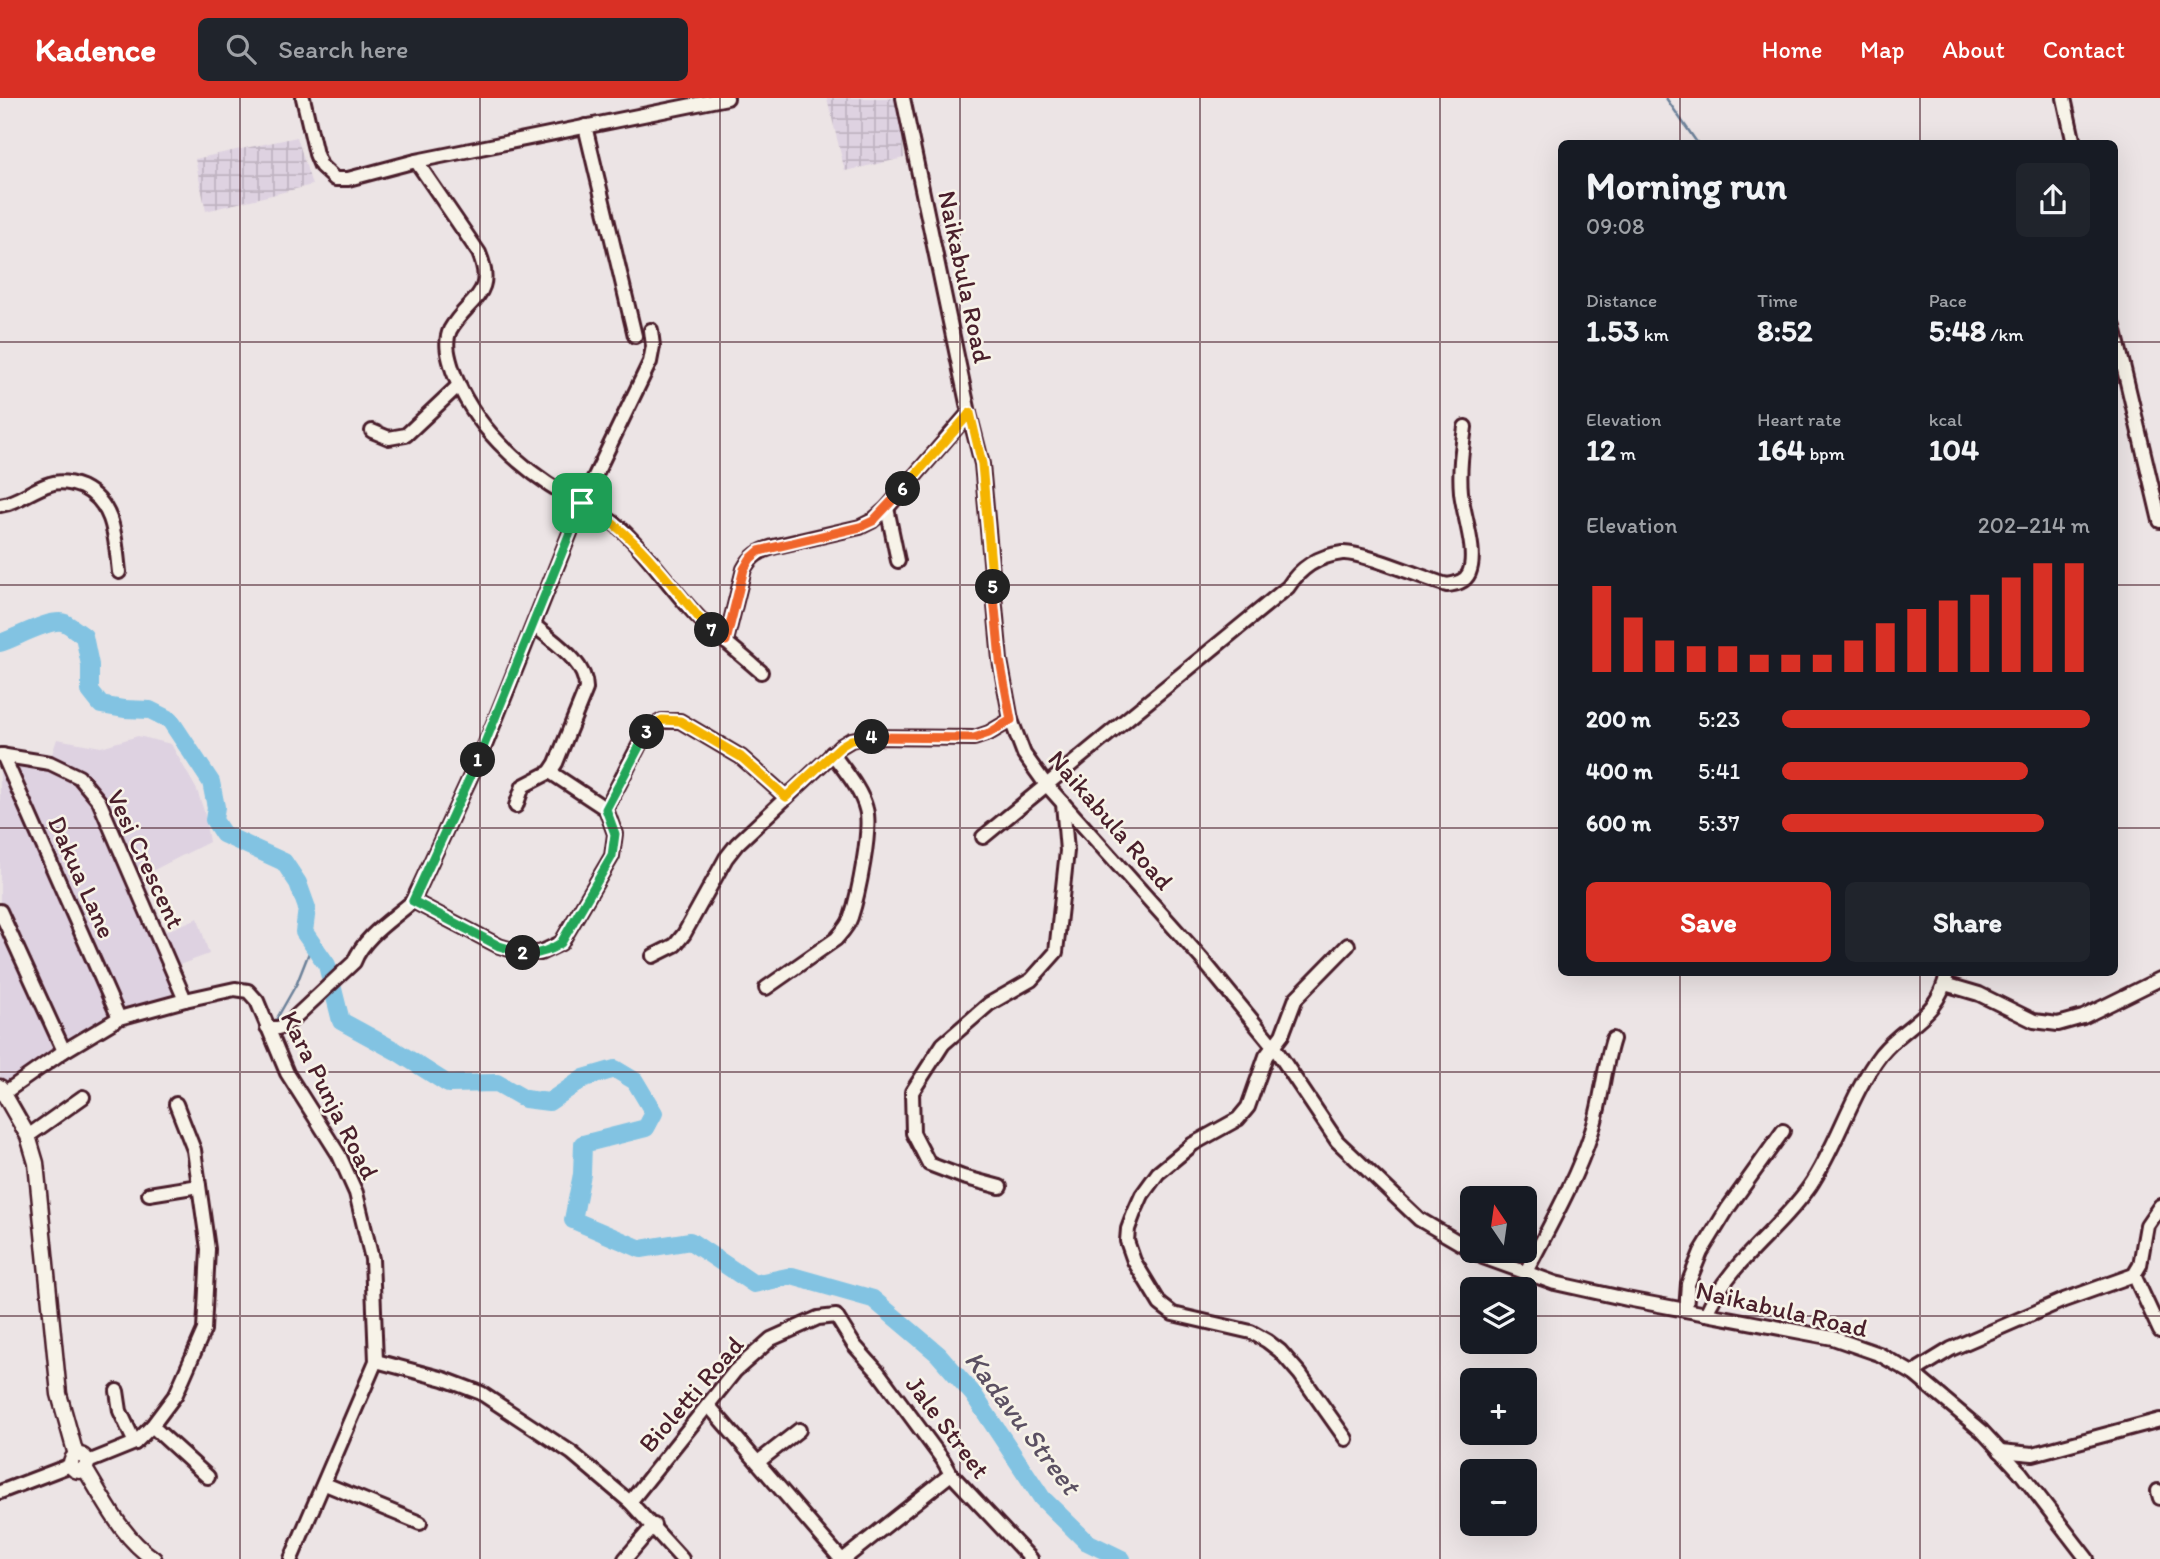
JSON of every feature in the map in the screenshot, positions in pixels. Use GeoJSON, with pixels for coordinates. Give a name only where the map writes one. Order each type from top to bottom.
{"type":"FeatureCollection","features":[{"type":"Feature","properties":{"kind":"main road"},"geometry":{"type":"LineString","coordinates":[[2,1090],[28,1136],[37,1168],[59,1394],[80,1463],[125,1532],[145,1557]]}},
{"type":"Feature","properties":{"kind":"street"},"geometry":{"type":"LineString","coordinates":[[303,98],[316,154],[321,166],[335,179],[348,179],[416,161],[727,98]]}},
{"type":"Feature","properties":{"kind":"street","name":"Naikabula Road"},"geometry":{"type":"LineString","coordinates":[[903,98],[982,464],[1000,660],[1011,720],[1024,754],[1047,785],[1201,958],[1273,1047],[1337,1141],[1419,1219],[1460,1243]]}},
{"type":"Feature","properties":{"kind":"street"},"geometry":{"type":"LineString","coordinates":[[2064,98],[2073,140]]}},
{"type":"Feature","properties":{"kind":"street"},"geometry":{"type":"LineString","coordinates":[[585,126],[635,336]]}},
{"type":"Feature","properties":{"kind":"street"},"geometry":{"type":"LineString","coordinates":[[416,161],[479,253],[485,266],[486,281],[482,293],[450,330],[447,352],[459,385],[485,428],[516,460],[540,479],[601,513],[621,529],[700,619],[761,671]]}},
{"type":"Feature","properties":{"kind":"street"},"geometry":{"type":"LineString","coordinates":[[267,1027],[284,1027],[354,961],[367,941],[413,901],[486,743],[582,503],[650,362],[653,346],[651,330]]}},
{"type":"Feature","properties":{"kind":"street"},"geometry":{"type":"LineString","coordinates":[[2118,344],[2160,522]]}},
{"type":"Feature","properties":{"kind":"street"},"geometry":{"type":"LineString","coordinates":[[372,431],[389,438],[406,435],[459,385]]}},
{"type":"Feature","properties":{"kind":"street"},"geometry":{"type":"LineString","coordinates":[[726,641],[744,569],[750,559],[759,551],[860,527],[873,521],[970,413]]}},
{"type":"Feature","properties":{"kind":"street"},"geometry":{"type":"LineString","coordinates":[[983,837],[1288,587],[1299,571],[1323,558],[1344,553],[1447,586],[1460,583],[1469,574],[1472,556],[1461,492],[1460,457],[1465,427]]}},
{"type":"Feature","properties":{"kind":"street"},"geometry":{"type":"LineString","coordinates":[[0,505],[53,482],[69,482],[85,489],[103,503],[113,522],[119,572]]}},
{"type":"Feature","properties":{"kind":"street"},"geometry":{"type":"LineString","coordinates":[[887,508],[898,561]]}},
{"type":"Feature","properties":{"kind":"street"},"geometry":{"type":"LineString","coordinates":[[516,806],[523,786],[550,772],[556,763],[586,689],[586,681],[579,666],[534,625]]}},
{"type":"Feature","properties":{"kind":"street"},"geometry":{"type":"LineString","coordinates":[[606,809],[648,730],[668,719],[680,721],[741,757],[786,797]]}},
{"type":"Feature","properties":{"kind":"street"},"geometry":{"type":"LineString","coordinates":[[653,956],[675,945],[737,844],[832,753],[851,740],[865,737],[974,738],[1011,720]]}},
{"type":"Feature","properties":{"kind":"street"},"geometry":{"type":"LineString","coordinates":[[766,988],[836,939],[851,916],[869,819],[858,790],[832,753]]}},
{"type":"Feature","properties":{"kind":"street","name":"Vesi Crescent"},"geometry":{"type":"LineString","coordinates":[[1,755],[50,763],[79,777],[99,801],[185,1000]]}},
{"type":"Feature","properties":{"kind":"street","name":"Dakua Lane"},"geometry":{"type":"LineString","coordinates":[[1,755],[119,1018]]}},
{"type":"Feature","properties":{"kind":"street"},"geometry":{"type":"LineString","coordinates":[[413,901],[499,946],[529,954],[551,950],[561,943],[612,856],[615,834],[606,809],[550,772]]}},
{"type":"Feature","properties":{"kind":"street"},"geometry":{"type":"LineString","coordinates":[[1000,1187],[929,1164],[912,1133],[912,1092],[943,1044],[989,1004],[1031,980],[1056,952],[1067,851],[1063,802]]}},
{"type":"Feature","properties":{"kind":"street"},"geometry":{"type":"LineString","coordinates":[[0,911],[64,1051]]}},
{"type":"Feature","properties":{"kind":"street"},"geometry":{"type":"LineString","coordinates":[[1346,1439],[1300,1374],[1280,1351],[1267,1341],[1251,1332],[1173,1314],[1160,1304],[1134,1261],[1127,1241],[1128,1229],[1142,1195],[1158,1173],[1193,1144],[1238,1118],[1248,1107],[1266,1056],[1282,1035],[1296,998],[1348,944]]}},
{"type":"Feature","properties":{"kind":"street"},"geometry":{"type":"LineString","coordinates":[[1706,1314],[1730,1273],[1793,1207],[1809,1186],[1876,1061],[1898,1036],[1927,1013],[1946,979],[2034,1020],[2058,1024],[2083,1017],[2160,979]]}},
{"type":"Feature","properties":{"kind":"street","name":"Kara Punja Road"},"geometry":{"type":"LineString","coordinates":[[2,1090],[119,1018],[235,989],[248,991],[257,1001],[287,1073],[339,1155],[356,1193],[372,1259],[376,1361],[291,1559]]}},
{"type":"Feature","properties":{"kind":"street"},"geometry":{"type":"LineString","coordinates":[[1526,1272],[1562,1202],[1591,1136],[1602,1100],[1606,1059],[1613,1039]]}},
{"type":"Feature","properties":{"kind":"street"},"geometry":{"type":"LineString","coordinates":[[28,1136],[83,1097]]}},
{"type":"Feature","properties":{"kind":"street"},"geometry":{"type":"LineString","coordinates":[[0,1492],[135,1443],[152,1426],[176,1394],[204,1330],[208,1249],[194,1150],[176,1104]]}},
{"type":"Feature","properties":{"kind":"street"},"geometry":{"type":"LineString","coordinates":[[1686,1310],[1688,1284],[1701,1252],[1728,1208],[1783,1131]]}},
{"type":"Feature","properties":{"kind":"street"},"geometry":{"type":"LineString","coordinates":[[149,1194],[199,1186]]}},
{"type":"Feature","properties":{"kind":"street"},"geometry":{"type":"LineString","coordinates":[[1914,1374],[1951,1349],[2064,1300],[2134,1275],[2140,1265],[2147,1225],[2160,1206]]}},
{"type":"Feature","properties":{"kind":"street","name":"Naikabula Road"},"geometry":{"type":"LineString","coordinates":[[1506,1264],[1555,1283],[1833,1338],[1880,1354],[1914,1374],[1982,1431],[2020,1472],[2087,1559]]}},
{"type":"Feature","properties":{"kind":"street"},"geometry":{"type":"LineString","coordinates":[[2134,1275],[2160,1331]]}},
{"type":"Feature","properties":{"kind":"street","name":"Bioletti Road"},"geometry":{"type":"LineString","coordinates":[[630,1502],[735,1371],[771,1339],[818,1318],[836,1316]]}},
{"type":"Feature","properties":{"kind":"street","name":"Jale Street"},"geometry":{"type":"LineString","coordinates":[[836,1316],[854,1345],[878,1372],[951,1474],[1031,1559]]}},
{"type":"Feature","properties":{"kind":"street"},"geometry":{"type":"LineString","coordinates":[[376,1361],[444,1379],[481,1393],[572,1453],[654,1525],[682,1559]]}},
{"type":"Feature","properties":{"kind":"street"},"geometry":{"type":"LineString","coordinates":[[117,1391],[126,1427],[135,1443]]}},
{"type":"Feature","properties":{"kind":"street"},"geometry":{"type":"LineString","coordinates":[[708,1405],[843,1559],[951,1474]]}},
{"type":"Feature","properties":{"kind":"street"},"geometry":{"type":"LineString","coordinates":[[2000,1451],[2032,1454],[2160,1420]]}},
{"type":"Feature","properties":{"kind":"street"},"geometry":{"type":"LineString","coordinates":[[152,1426],[208,1477]]}},
{"type":"Feature","properties":{"kind":"street"},"geometry":{"type":"LineString","coordinates":[[758,1462],[799,1430]]}},
{"type":"Feature","properties":{"kind":"street"},"geometry":{"type":"LineString","coordinates":[[324,1484],[420,1523]]}},
{"type":"Feature","properties":{"kind":"street"},"geometry":{"type":"LineString","coordinates":[[625,1559],[654,1525]]}},
{"type":"Feature","properties":{"kind":"shaded area"},"geometry":{"type":"Polygon","coordinates":[[[827,98],[900,98],[904,158],[845,171],[827,98]]]}},
{"type":"Feature","properties":{"kind":"shaded area"},"geometry":{"type":"Polygon","coordinates":[[[297,137],[312,185],[206,211],[195,159],[297,137]]]}},
{"type":"Feature","properties":{"kind":"shaded area"},"geometry":{"type":"Polygon","coordinates":[[[138,736],[171,744],[197,790],[209,842],[134,880],[157,935],[198,918],[209,954],[171,968],[185,1000],[119,1018],[4,1093],[0,1087],[0,755],[49,763],[57,739],[101,747],[138,736]]]}},
{"type":"Feature","properties":{"kind":"waterway"},"geometry":{"type":"LineString","coordinates":[[1666,98],[1695,140]]}},
{"type":"Feature","properties":{"kind":"waterway","name":"Kadavu Street"},"geometry":{"type":"LineString","coordinates":[[0,643],[43,625],[65,623],[84,636],[90,665],[90,691],[101,705],[150,710],[170,720],[211,782],[216,807],[214,820],[223,834],[284,862],[298,883],[307,908],[304,932],[327,965],[341,1021],[448,1084],[497,1083],[525,1099],[549,1102],[584,1078],[615,1069],[635,1081],[654,1113],[646,1128],[583,1144],[582,1174],[573,1220],[641,1249],[690,1241],[754,1284],[792,1276],[873,1299],[938,1354],[973,1394],[1042,1498],[1087,1542],[1122,1559]]}},
{"type":"Feature","properties":{"kind":"waterway"},"geometry":{"type":"LineString","coordinates":[[276,1020],[297,983],[312,945]]}},
{"type":"Feature","properties":{"kind":"route"},"geometry":{"type":"LineString","coordinates":[[970,413],[982,464],[1000,660],[1011,720],[974,738],[865,737],[851,740],[832,753],[786,797],[741,757],[713,739],[680,721],[662,720],[648,730],[606,809],[615,834],[612,856],[561,943],[551,950],[529,954],[499,946],[413,901],[486,743],[582,503],[601,513],[621,529],[700,619],[726,641],[744,569],[750,559],[759,551],[860,527],[873,521],[970,413]]}}]}
